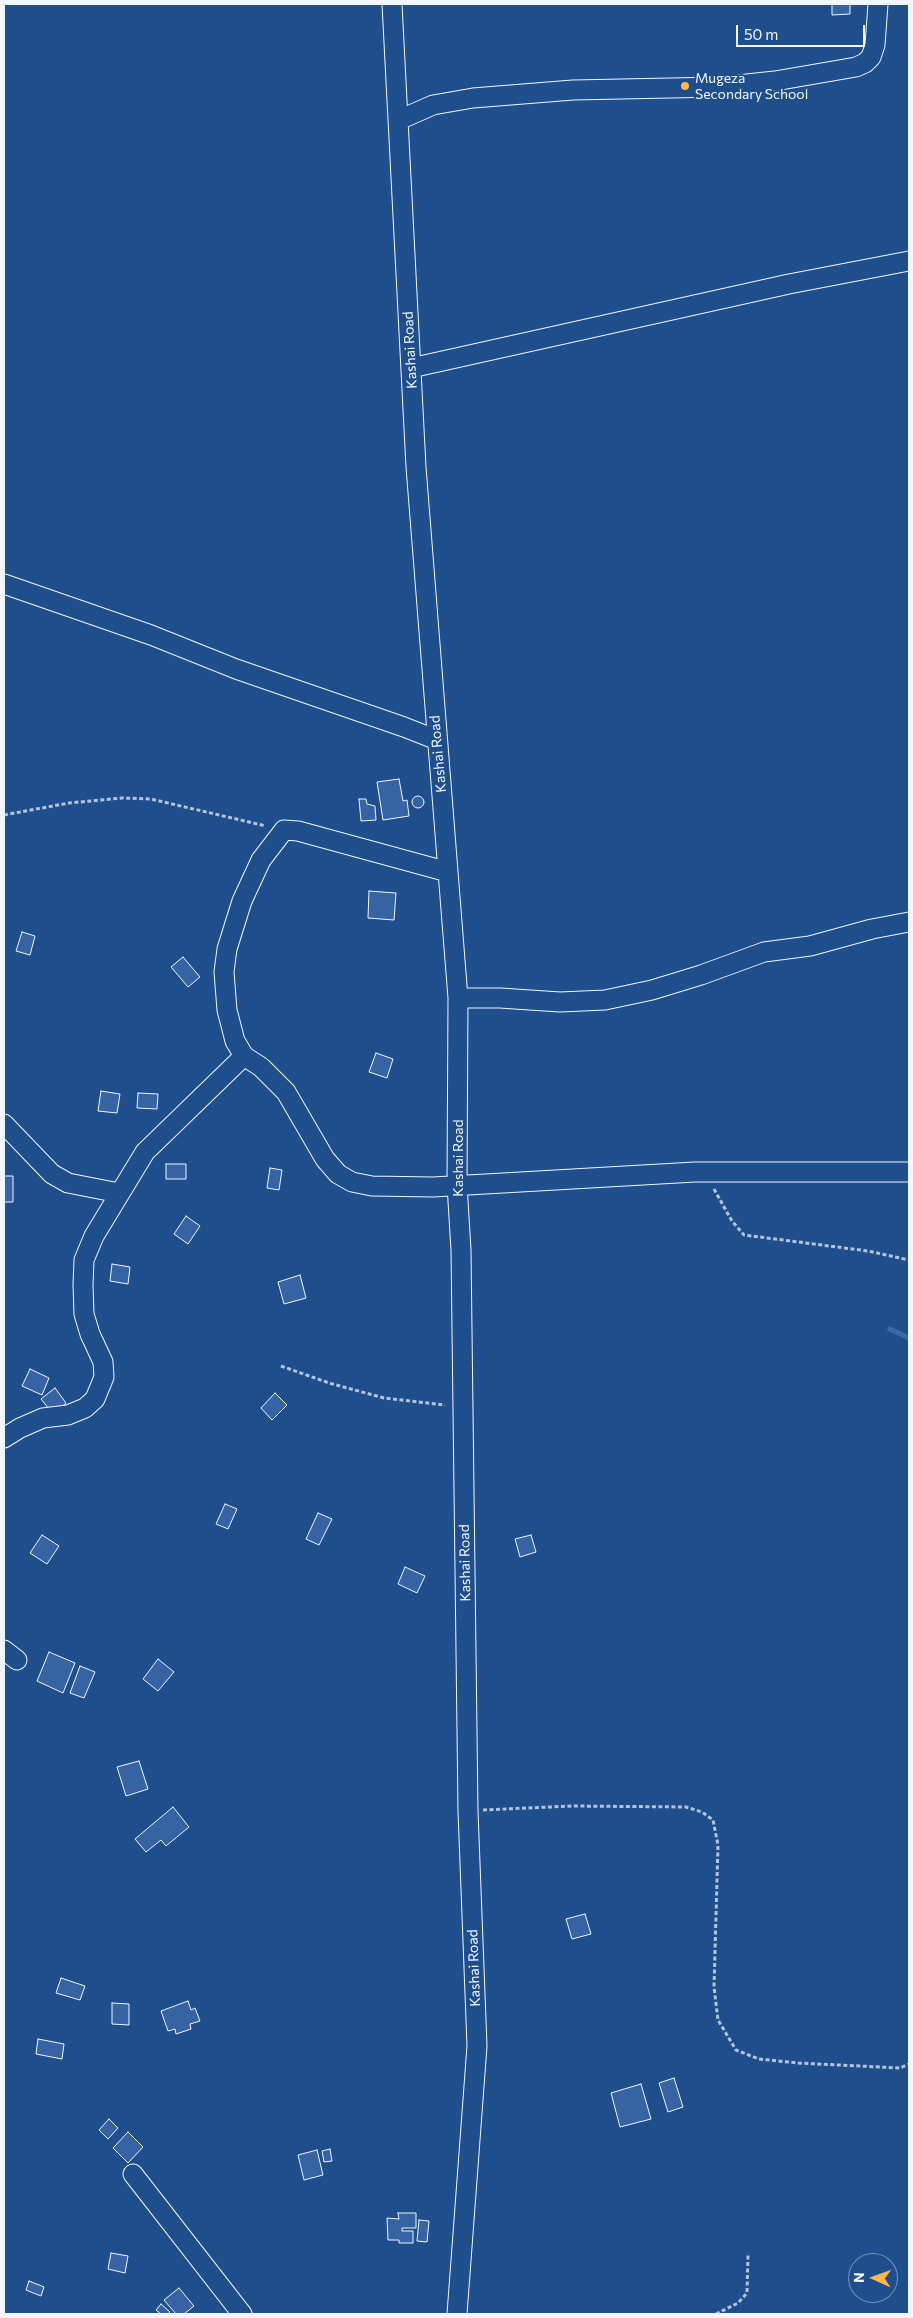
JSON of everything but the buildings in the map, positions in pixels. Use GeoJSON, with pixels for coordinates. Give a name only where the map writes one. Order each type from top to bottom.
{"type":"FeatureCollection","features":[{"type":"Feature","properties":{"kind":"street","name":"Kashai Road"},"geometry":{"type":"LineString","coordinates":[[392,4],[416,467],[436,740],[458,998],[457,1185],[461,1250],[468,1811],[477,2046],[458,2314]]}},
{"type":"Feature","properties":{"kind":"street"},"geometry":{"type":"LineString","coordinates":[[399,120],[433,105],[473,98],[573,90],[719,87],[775,81],[856,67],[865,63],[871,57],[875,45],[878,4]]}},
{"type":"Feature","properties":{"kind":"street"},"geometry":{"type":"LineString","coordinates":[[411,368],[789,284],[909,261]]}},
{"type":"Feature","properties":{"kind":"street"},"geometry":{"type":"LineString","coordinates":[[4,584],[436,740]]}},
{"type":"Feature","properties":{"kind":"street"},"geometry":{"type":"LineString","coordinates":[[448,872],[298,831],[284,830],[261,860],[242,901],[227,949],[224,972],[227,1010],[235,1041],[244,1056],[261,1068],[286,1092],[325,1158],[338,1174],[352,1182],[372,1186],[457,1185],[695,1172],[909,1172]]}},
{"type":"Feature","properties":{"kind":"street"},"geometry":{"type":"LineString","coordinates":[[458,998],[500,998],[560,1002],[604,1000],[668,985],[764,952],[810,946],[872,929],[909,922]]}},
{"type":"Feature","properties":{"kind":"street"},"geometry":{"type":"LineString","coordinates":[[4,1438],[20,1428],[43,1418],[68,1415],[85,1408],[95,1399],[104,1377],[103,1362],[84,1314],[83,1285],[84,1260],[94,1236],[144,1152],[244,1056]]}},
{"type":"Feature","properties":{"kind":"street"},"geometry":{"type":"LineString","coordinates":[[4,1124],[52,1174],[68,1182],[119,1194]]}},
{"type":"Feature","properties":{"kind":"street"},"geometry":{"type":"LineString","coordinates":[[133,2174],[242,2314]]}},
{"type":"Feature","properties":{"kind":"path"},"geometry":{"type":"LineString","coordinates":[[4,815],[69,803],[122,798],[151,799],[284,830]]}},
{"type":"Feature","properties":{"kind":"path"},"geometry":{"type":"LineString","coordinates":[[695,1172],[711,1184],[732,1221],[744,1235],[868,1251],[909,1260]]}},
{"type":"Feature","properties":{"kind":"path"},"geometry":{"type":"LineString","coordinates":[[281,1366],[329,1383],[384,1398],[463,1408]]}},
{"type":"Feature","properties":{"kind":"path"},"geometry":{"type":"LineString","coordinates":[[468,1811],[572,1806],[686,1807],[702,1812],[713,1820],[718,1845],[715,1995],[718,2020],[736,2050],[759,2059],[798,2063],[873,2068],[900,2068],[909,2064]]}},
{"type":"Feature","properties":{"kind":"path"},"geometry":{"type":"LineString","coordinates":[[716,2314],[738,2304],[747,2293],[748,2255]]}},
{"type":"Feature","properties":{"kind":"waterway"},"geometry":{"type":"LineString","coordinates":[[890,1329],[909,1338]]}},
{"type":"Feature","properties":{"kind":"place","name":"Mugeza Secondary School"},"geometry":{"type":"Point","coordinates":[685,86]}}]}
